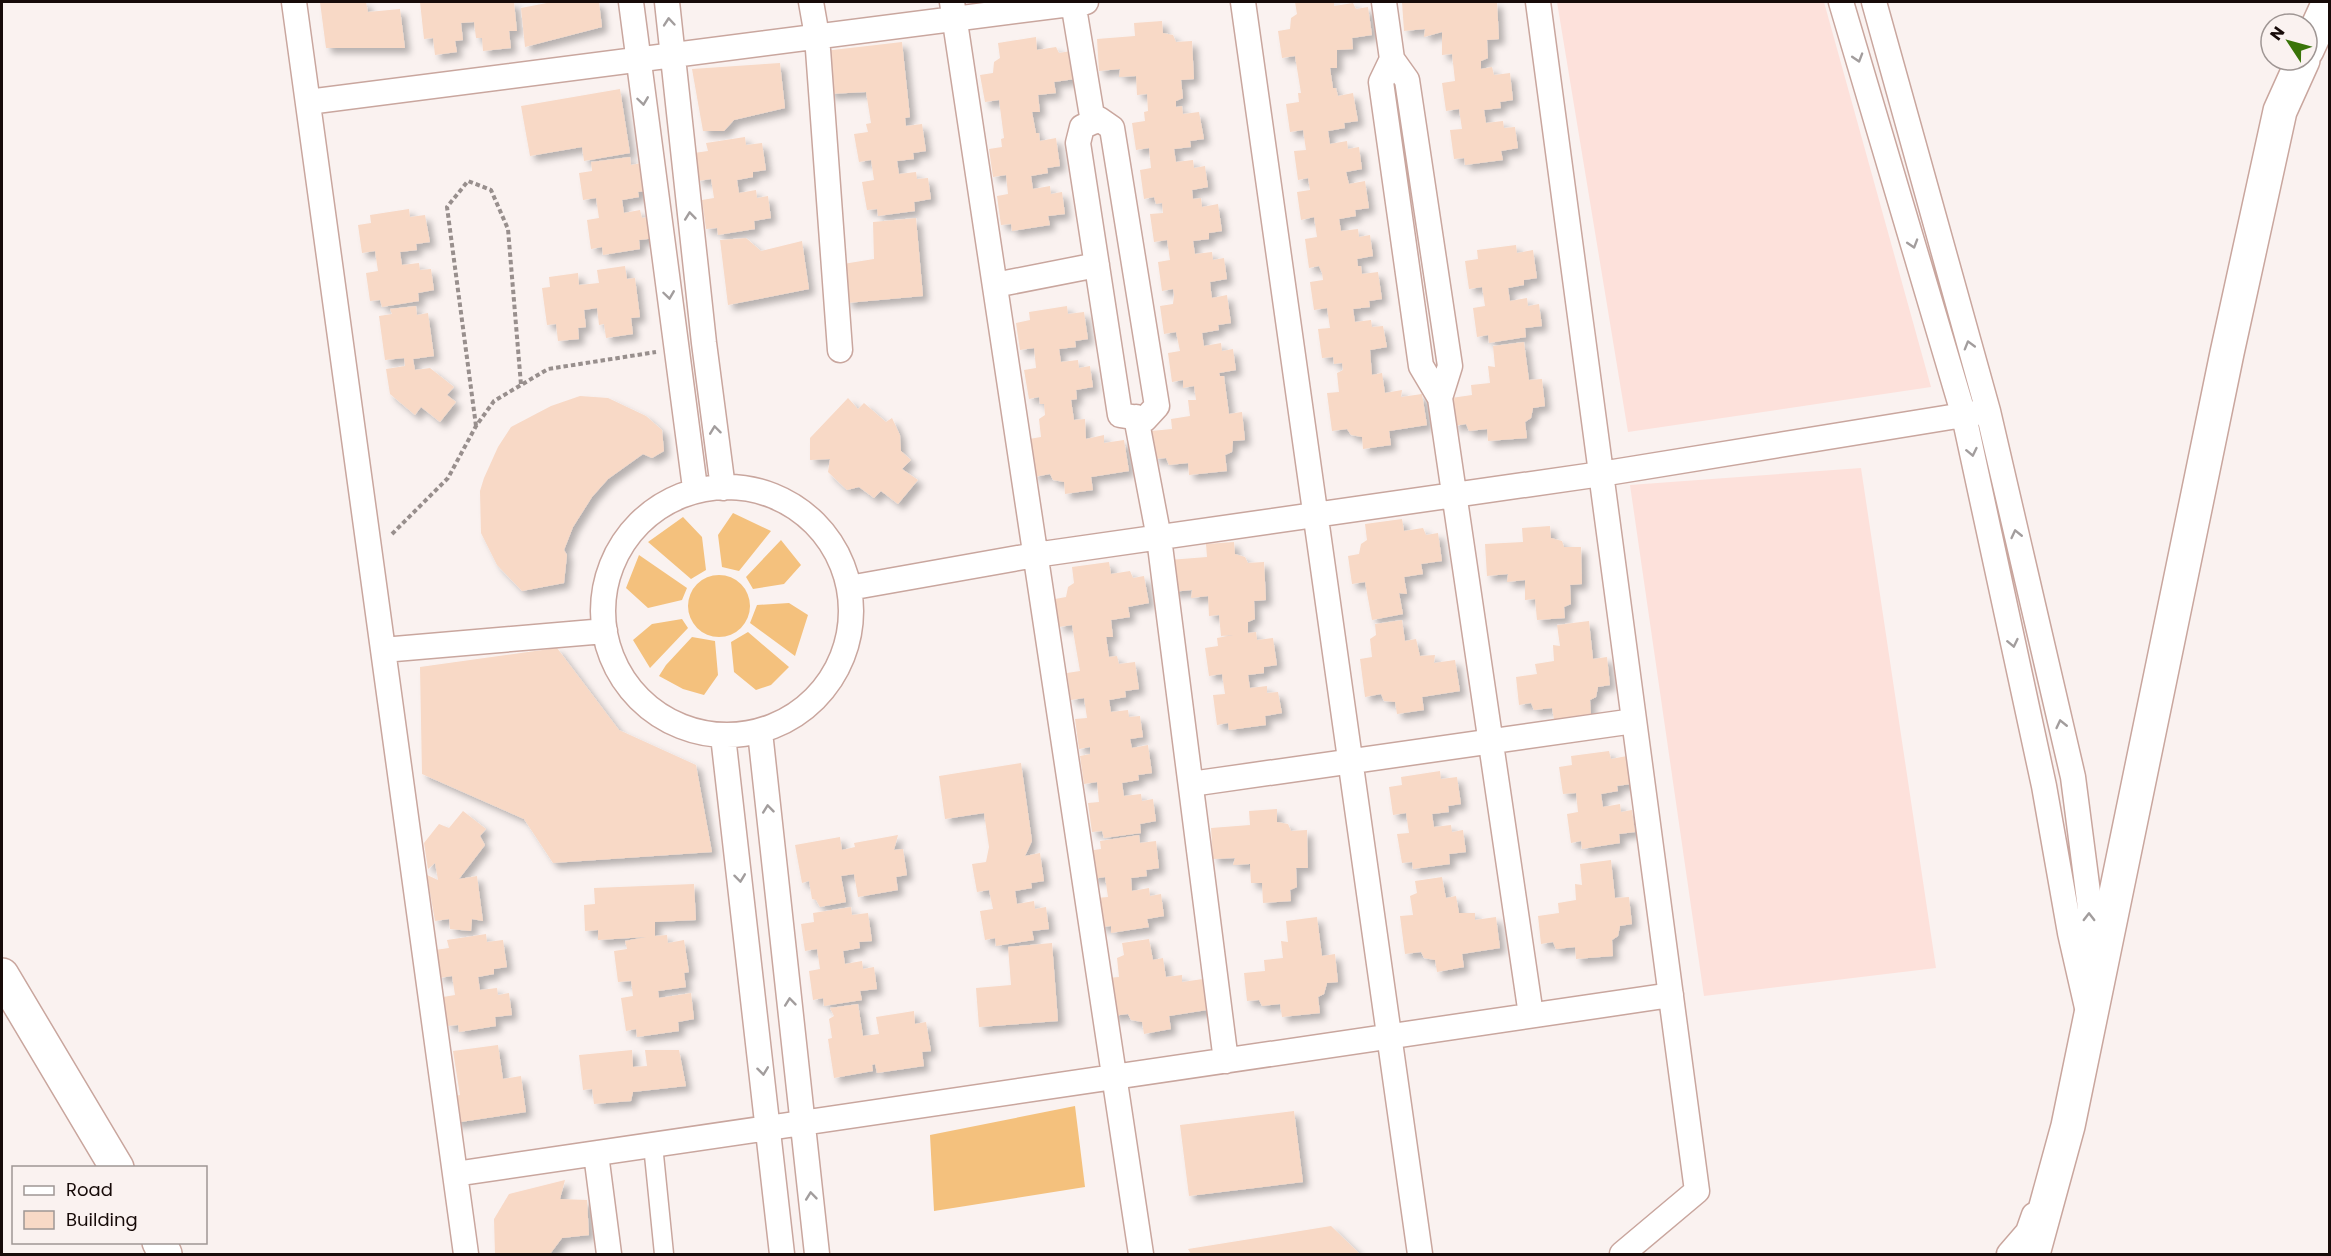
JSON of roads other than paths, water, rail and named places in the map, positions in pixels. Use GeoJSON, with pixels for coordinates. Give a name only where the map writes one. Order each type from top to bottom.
{"type":"FeatureCollection","features":[{"type":"Feature","properties":{"kind":"main road"},"geometry":{"type":"LineString","coordinates":[[2319,24],[2329,2]]}},
{"type":"Feature","properties":{"kind":"main road"},"geometry":{"type":"LineString","coordinates":[[2033,1254],[2068,1126],[2280,111],[2298,72]]}},
{"type":"Feature","properties":{"kind":"main road"},"geometry":{"type":"LineString","coordinates":[[2,975],[17,1004],[116,1166]]}},
{"type":"Feature","properties":{"kind":"street"},"geometry":{"type":"LineString","coordinates":[[294,2],[466,1254]]}},
{"type":"Feature","properties":{"kind":"street"},"geometry":{"type":"LineString","coordinates":[[631,2],[695,488]]}},
{"type":"Feature","properties":{"kind":"street"},"geometry":{"type":"LineString","coordinates":[[667,2],[704,343],[723,488]]}},
{"type":"Feature","properties":{"kind":"street"},"geometry":{"type":"LineString","coordinates":[[811,2],[817,36],[840,350]]}},
{"type":"Feature","properties":{"kind":"street"},"geometry":{"type":"LineString","coordinates":[[308,102],[817,36],[953,10],[1078,2],[1093,122]]}},
{"type":"Feature","properties":{"kind":"street"},"geometry":{"type":"LineString","coordinates":[[1243,2],[1420,1254]]}},
{"type":"Feature","properties":{"kind":"street"},"geometry":{"type":"LineString","coordinates":[[1384,2],[1392,59],[1382,82],[1421,366],[1440,398],[1531,1015]]}},
{"type":"Feature","properties":{"kind":"street"},"geometry":{"type":"LineString","coordinates":[[1538,2],[1697,1191],[1622,1254]]}},
{"type":"Feature","properties":{"kind":"street"},"geometry":{"type":"LineString","coordinates":[[1841,2],[1976,413]]}},
{"type":"Feature","properties":{"kind":"street"},"geometry":{"type":"LineString","coordinates":[[1874,2],[1976,413],[2070,933],[2089,1017]]}},
{"type":"Feature","properties":{"kind":"street"},"geometry":{"type":"LineString","coordinates":[[953,10],[1141,1254]]}},
{"type":"Feature","properties":{"kind":"street"},"geometry":{"type":"LineString","coordinates":[[1099,119],[1112,128],[1157,406],[1145,419],[1120,415],[1078,143],[1082,127],[1093,122],[1099,119]]}},
{"type":"Feature","properties":{"kind":"street"},"geometry":{"type":"LineString","coordinates":[[995,285],[1097,265]]}},
{"type":"Feature","properties":{"kind":"street"},"geometry":{"type":"LineString","coordinates":[[676,349],[704,343]]}},
{"type":"Feature","properties":{"kind":"street"},"geometry":{"type":"LineString","coordinates":[[849,588],[1035,555],[1601,474],[1976,413]]}},
{"type":"Feature","properties":{"kind":"street"},"geometry":{"type":"LineString","coordinates":[[1136,417],[1159,538],[1226,1061]]}},
{"type":"Feature","properties":{"kind":"street"},"geometry":{"type":"LineString","coordinates":[[695,488],[723,488],[743,488],[773,496],[800,511],[823,532],[834,549],[849,588],[850,625],[841,660],[822,692],[794,717],[760,732],[723,736],[684,728],[666,720],[642,703],[622,680],[609,652],[603,616],[607,579],[621,546],[646,518],[695,488]]}},
{"type":"Feature","properties":{"kind":"street"},"geometry":{"type":"LineString","coordinates":[[383,650],[605,631]]}},
{"type":"Feature","properties":{"kind":"street"},"geometry":{"type":"LineString","coordinates":[[1191,784],[1634,721]]}},
{"type":"Feature","properties":{"kind":"street"},"geometry":{"type":"LineString","coordinates":[[760,732],[817,1254]]}},
{"type":"Feature","properties":{"kind":"street"},"geometry":{"type":"LineString","coordinates":[[723,736],[770,1128],[782,1254]]}},
{"type":"Feature","properties":{"kind":"street"},"geometry":{"type":"LineString","coordinates":[[455,1174],[1671,995]]}},
{"type":"Feature","properties":{"kind":"street"},"geometry":{"type":"LineString","coordinates":[[2009,1254],[2028,1232],[2068,1126]]}},
{"type":"Feature","properties":{"kind":"street"},"geometry":{"type":"LineString","coordinates":[[652,1145],[664,1254]]}},
{"type":"Feature","properties":{"kind":"street"},"geometry":{"type":"LineString","coordinates":[[596,1154],[609,1254]]}}]}
